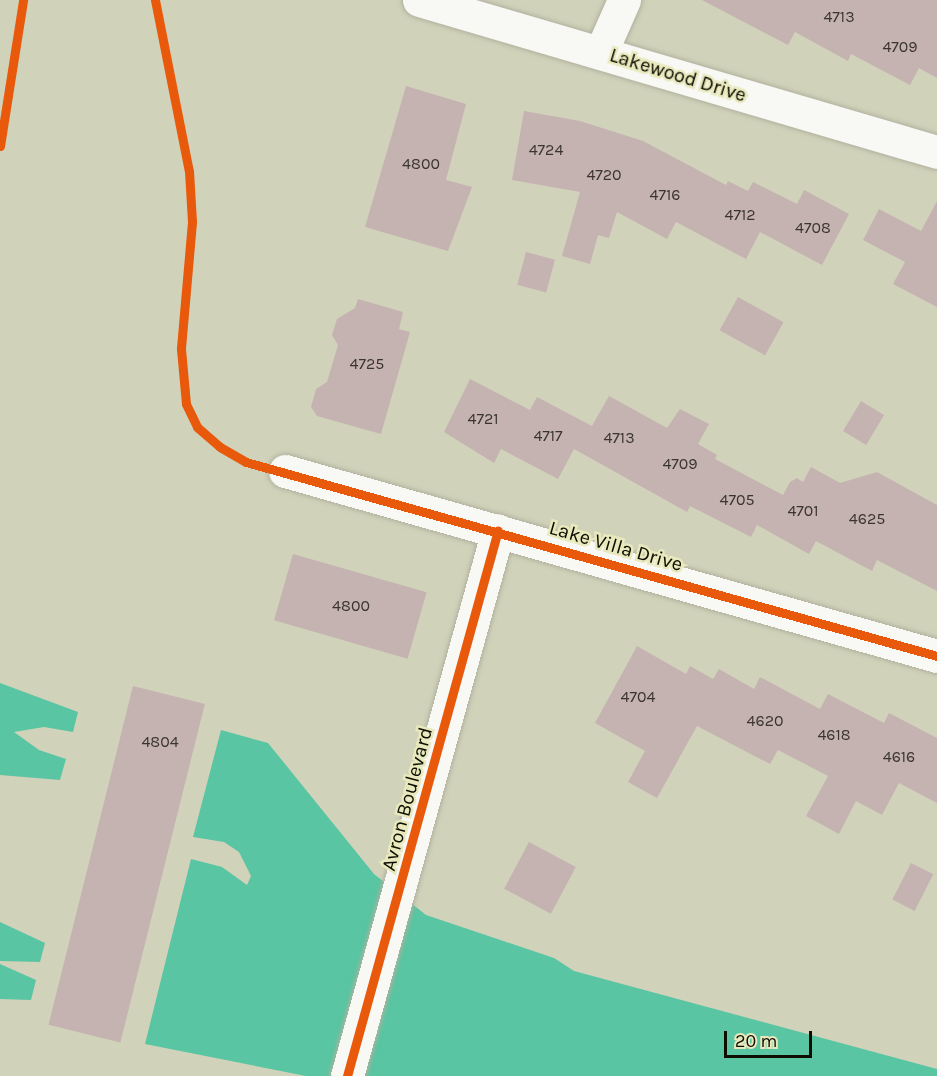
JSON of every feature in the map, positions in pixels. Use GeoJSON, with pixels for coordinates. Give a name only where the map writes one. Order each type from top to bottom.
{"type":"FeatureCollection","features":[{"type":"Feature","properties":{"kind":"street","name":"Lakewood Drive"},"geometry":{"type":"LineString","coordinates":[[419,0],[937,152]]}},
{"type":"Feature","properties":{"kind":"street"},"geometry":{"type":"LineString","coordinates":[[601,52],[624,0]]}},
{"type":"Feature","properties":{"kind":"street","name":"Lake Villa Drive"},"geometry":{"type":"LineString","coordinates":[[285,471],[937,656]]}},
{"type":"Feature","properties":{"kind":"street","name":"Avron Boulevard"},"geometry":{"type":"LineString","coordinates":[[347,1076],[498,530]]}},
{"type":"Feature","properties":{"kind":"shaded area"},"geometry":{"type":"Polygon","coordinates":[[[0,683],[78,712],[73,732],[44,727],[14,732],[39,750],[66,759],[60,780],[0,775],[0,683]]]}},
{"type":"Feature","properties":{"kind":"shaded area"},"geometry":{"type":"Polygon","coordinates":[[[221,730],[268,743],[374,874],[426,915],[554,958],[574,971],[937,1069],[937,1076],[306,1076],[145,1044],[191,859],[222,867],[247,885],[251,876],[239,852],[224,842],[193,837],[221,730]]]}},
{"type":"Feature","properties":{"kind":"shaded area"},"geometry":{"type":"Polygon","coordinates":[[[0,922],[45,943],[40,962],[0,961],[0,922]]]}},
{"type":"Feature","properties":{"kind":"shaded area"},"geometry":{"type":"Polygon","coordinates":[[[0,964],[36,980],[31,1000],[0,999],[0,964]]]}},
{"type":"Feature","properties":{"kind":"building"},"geometry":{"type":"Polygon","coordinates":[[[702,0],[937,0],[937,78],[919,68],[910,85],[851,54],[848,61],[795,32],[788,45],[702,0]]]}},
{"type":"Feature","properties":{"kind":"building"},"geometry":{"type":"Polygon","coordinates":[[[406,86],[466,104],[446,180],[472,187],[448,251],[365,227],[406,86]]]}},
{"type":"Feature","properties":{"kind":"building"},"geometry":{"type":"Polygon","coordinates":[[[524,111],[580,121],[643,141],[726,185],[728,181],[748,191],[753,182],[797,204],[804,190],[849,214],[822,265],[760,232],[746,259],[676,222],[667,239],[617,212],[609,238],[598,235],[590,264],[562,256],[580,192],[512,180],[524,111]]]}},
{"type":"Feature","properties":{"kind":"building"},"geometry":{"type":"Polygon","coordinates":[[[937,201],[937,307],[893,284],[905,262],[863,240],[879,209],[921,231],[937,201]]]}},
{"type":"Feature","properties":{"kind":"building"},"geometry":{"type":"Polygon","coordinates":[[[526,252],[555,260],[546,293],[517,285],[526,252]]]}},
{"type":"Feature","properties":{"kind":"building"},"geometry":{"type":"Polygon","coordinates":[[[738,297],[783,322],[765,355],[720,330],[738,297]]]}},
{"type":"Feature","properties":{"kind":"building"},"geometry":{"type":"Polygon","coordinates":[[[358,299],[403,312],[399,329],[410,332],[381,434],[317,416],[311,407],[316,389],[327,382],[338,345],[332,335],[337,319],[355,308],[358,299]]]}},
{"type":"Feature","properties":{"kind":"building"},"geometry":{"type":"Polygon","coordinates":[[[470,379],[530,410],[537,397],[592,426],[609,396],[667,428],[680,409],[709,424],[698,444],[717,455],[715,459],[783,495],[790,482],[797,478],[803,482],[811,467],[840,483],[877,472],[937,505],[937,591],[877,560],[872,571],[816,541],[809,554],[757,525],[751,537],[690,506],[687,512],[574,449],[558,479],[501,449],[494,463],[444,432],[470,379]]]}},
{"type":"Feature","properties":{"kind":"building"},"geometry":{"type":"Polygon","coordinates":[[[861,401],[884,415],[866,445],[843,431],[861,401]]]}},
{"type":"Feature","properties":{"kind":"building"},"geometry":{"type":"Polygon","coordinates":[[[293,554],[427,592],[408,659],[274,620],[293,554]]]}},
{"type":"Feature","properties":{"kind":"building"},"geometry":{"type":"Polygon","coordinates":[[[637,646],[686,674],[690,666],[713,679],[719,669],[754,689],[760,677],[820,709],[828,694],[884,723],[889,713],[937,738],[937,803],[899,783],[882,815],[856,801],[839,834],[806,816],[828,776],[778,750],[770,764],[697,726],[657,798],[628,782],[645,751],[595,723],[637,646]]]}},
{"type":"Feature","properties":{"kind":"building"},"geometry":{"type":"Polygon","coordinates":[[[133,686],[205,704],[120,1043],[49,1025],[133,686]]]}},
{"type":"Feature","properties":{"kind":"building"},"geometry":{"type":"Polygon","coordinates":[[[529,842],[576,867],[551,914],[504,889],[529,842]]]}},
{"type":"Feature","properties":{"kind":"building"},"geometry":{"type":"Polygon","coordinates":[[[911,863],[933,874],[915,911],[892,900],[911,863]]]}},
{"type":"Feature","properties":{"kind":"cycle path"},"geometry":{"type":"LineString","coordinates":[[0,146],[23,0]]}},
{"type":"Feature","properties":{"kind":"cycle path"},"geometry":{"type":"LineString","coordinates":[[155,0],[189,171],[192,222],[181,349],[186,404],[197,427],[220,447],[246,462],[937,656]]}},
{"type":"Feature","properties":{"kind":"cycle path"},"geometry":{"type":"LineString","coordinates":[[347,1076],[498,530]]}}]}
